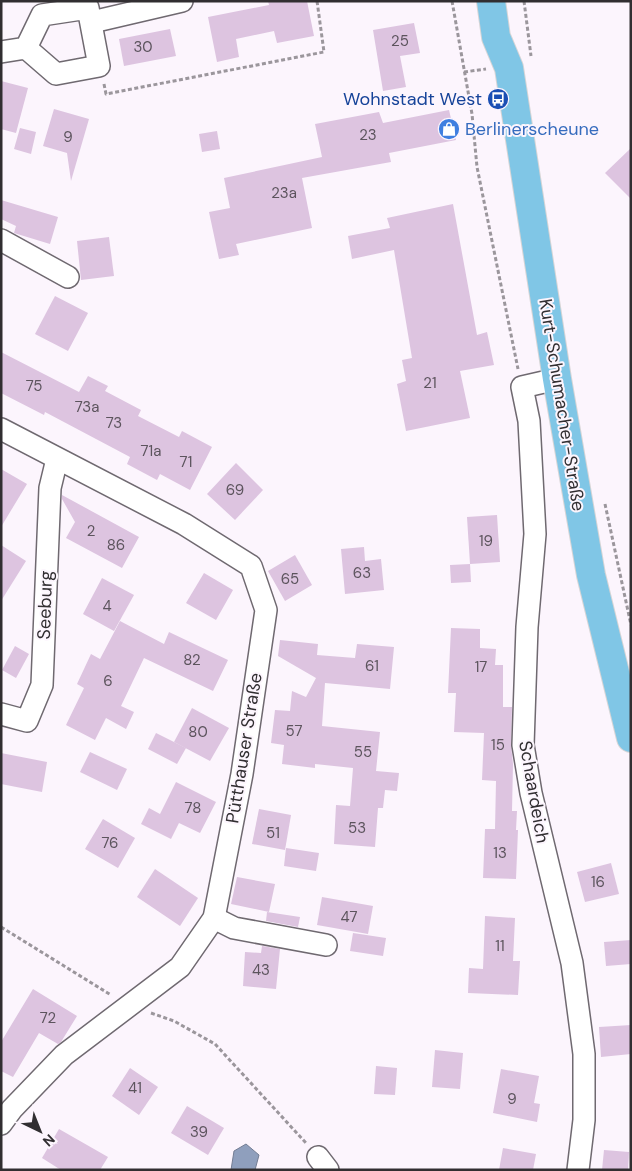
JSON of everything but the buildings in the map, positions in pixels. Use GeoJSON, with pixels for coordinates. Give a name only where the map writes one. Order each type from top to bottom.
{"type":"FeatureCollection","features":[{"type":"Feature","properties":{"kind":"main road","name":"Kurt-Schumacher-Straße"},"geometry":{"type":"LineString","coordinates":[[491,1],[496,37],[509,68],[557,379],[591,575],[631,738]]}},
{"type":"Feature","properties":{"kind":"main road","name":"Kurt-Schumacher-Straße"},"geometry":{"type":"LineString","coordinates":[[509,68],[513,38],[510,1]]}},
{"type":"Feature","properties":{"kind":"street"},"geometry":{"type":"LineString","coordinates":[[92,22],[182,1]]}},
{"type":"Feature","properties":{"kind":"street"},"geometry":{"type":"LineString","coordinates":[[88,8],[99,66],[56,74],[26,48],[42,15],[88,8]]}},
{"type":"Feature","properties":{"kind":"street"},"geometry":{"type":"LineString","coordinates":[[1,52],[26,48]]}},
{"type":"Feature","properties":{"kind":"street"},"geometry":{"type":"LineString","coordinates":[[1,240],[68,277]]}},
{"type":"Feature","properties":{"kind":"street"},"geometry":{"type":"LineString","coordinates":[[522,387],[557,379]]}},
{"type":"Feature","properties":{"kind":"street","name":"Schaardeich"},"geometry":{"type":"LineString","coordinates":[[522,387],[528,421],[535,534],[527,627],[523,745],[531,793],[572,963],[583,1045],[584,1120],[578,1170]]}},
{"type":"Feature","properties":{"kind":"street","name":"Pütthauser Straße"},"geometry":{"type":"LineString","coordinates":[[1,429],[184,524],[251,566],[266,610],[242,774],[214,918],[180,967],[64,1055],[12,1108],[1,1124]]}},
{"type":"Feature","properties":{"kind":"street","name":"Seeburg"},"geometry":{"type":"LineString","coordinates":[[1,714],[27,721],[42,685],[50,488],[57,459]]}},
{"type":"Feature","properties":{"kind":"street"},"geometry":{"type":"LineString","coordinates":[[214,918],[234,928],[326,945]]}},
{"type":"Feature","properties":{"kind":"path"},"geometry":{"type":"LineString","coordinates":[[99,66],[106,94],[324,52],[317,1]]}},
{"type":"Feature","properties":{"kind":"path"},"geometry":{"type":"LineString","coordinates":[[452,1],[472,114],[477,166],[522,387]]}},
{"type":"Feature","properties":{"kind":"path"},"geometry":{"type":"LineString","coordinates":[[1,927],[128,1006],[174,1021],[215,1044],[323,1163]]}},
{"type":"Feature","properties":{"kind":"water"},"geometry":{"type":"Polygon","coordinates":[[[246,1144],[259,1155],[255,1170],[231,1170],[234,1151],[246,1144]]]}},
{"type":"Feature","properties":{"kind":"place","name":"Wohnstadt West"},"geometry":{"type":"Point","coordinates":[498,99]}},
{"type":"Feature","properties":{"kind":"place","name":"Berlinerscheune"},"geometry":{"type":"Point","coordinates":[449,129]}}]}
